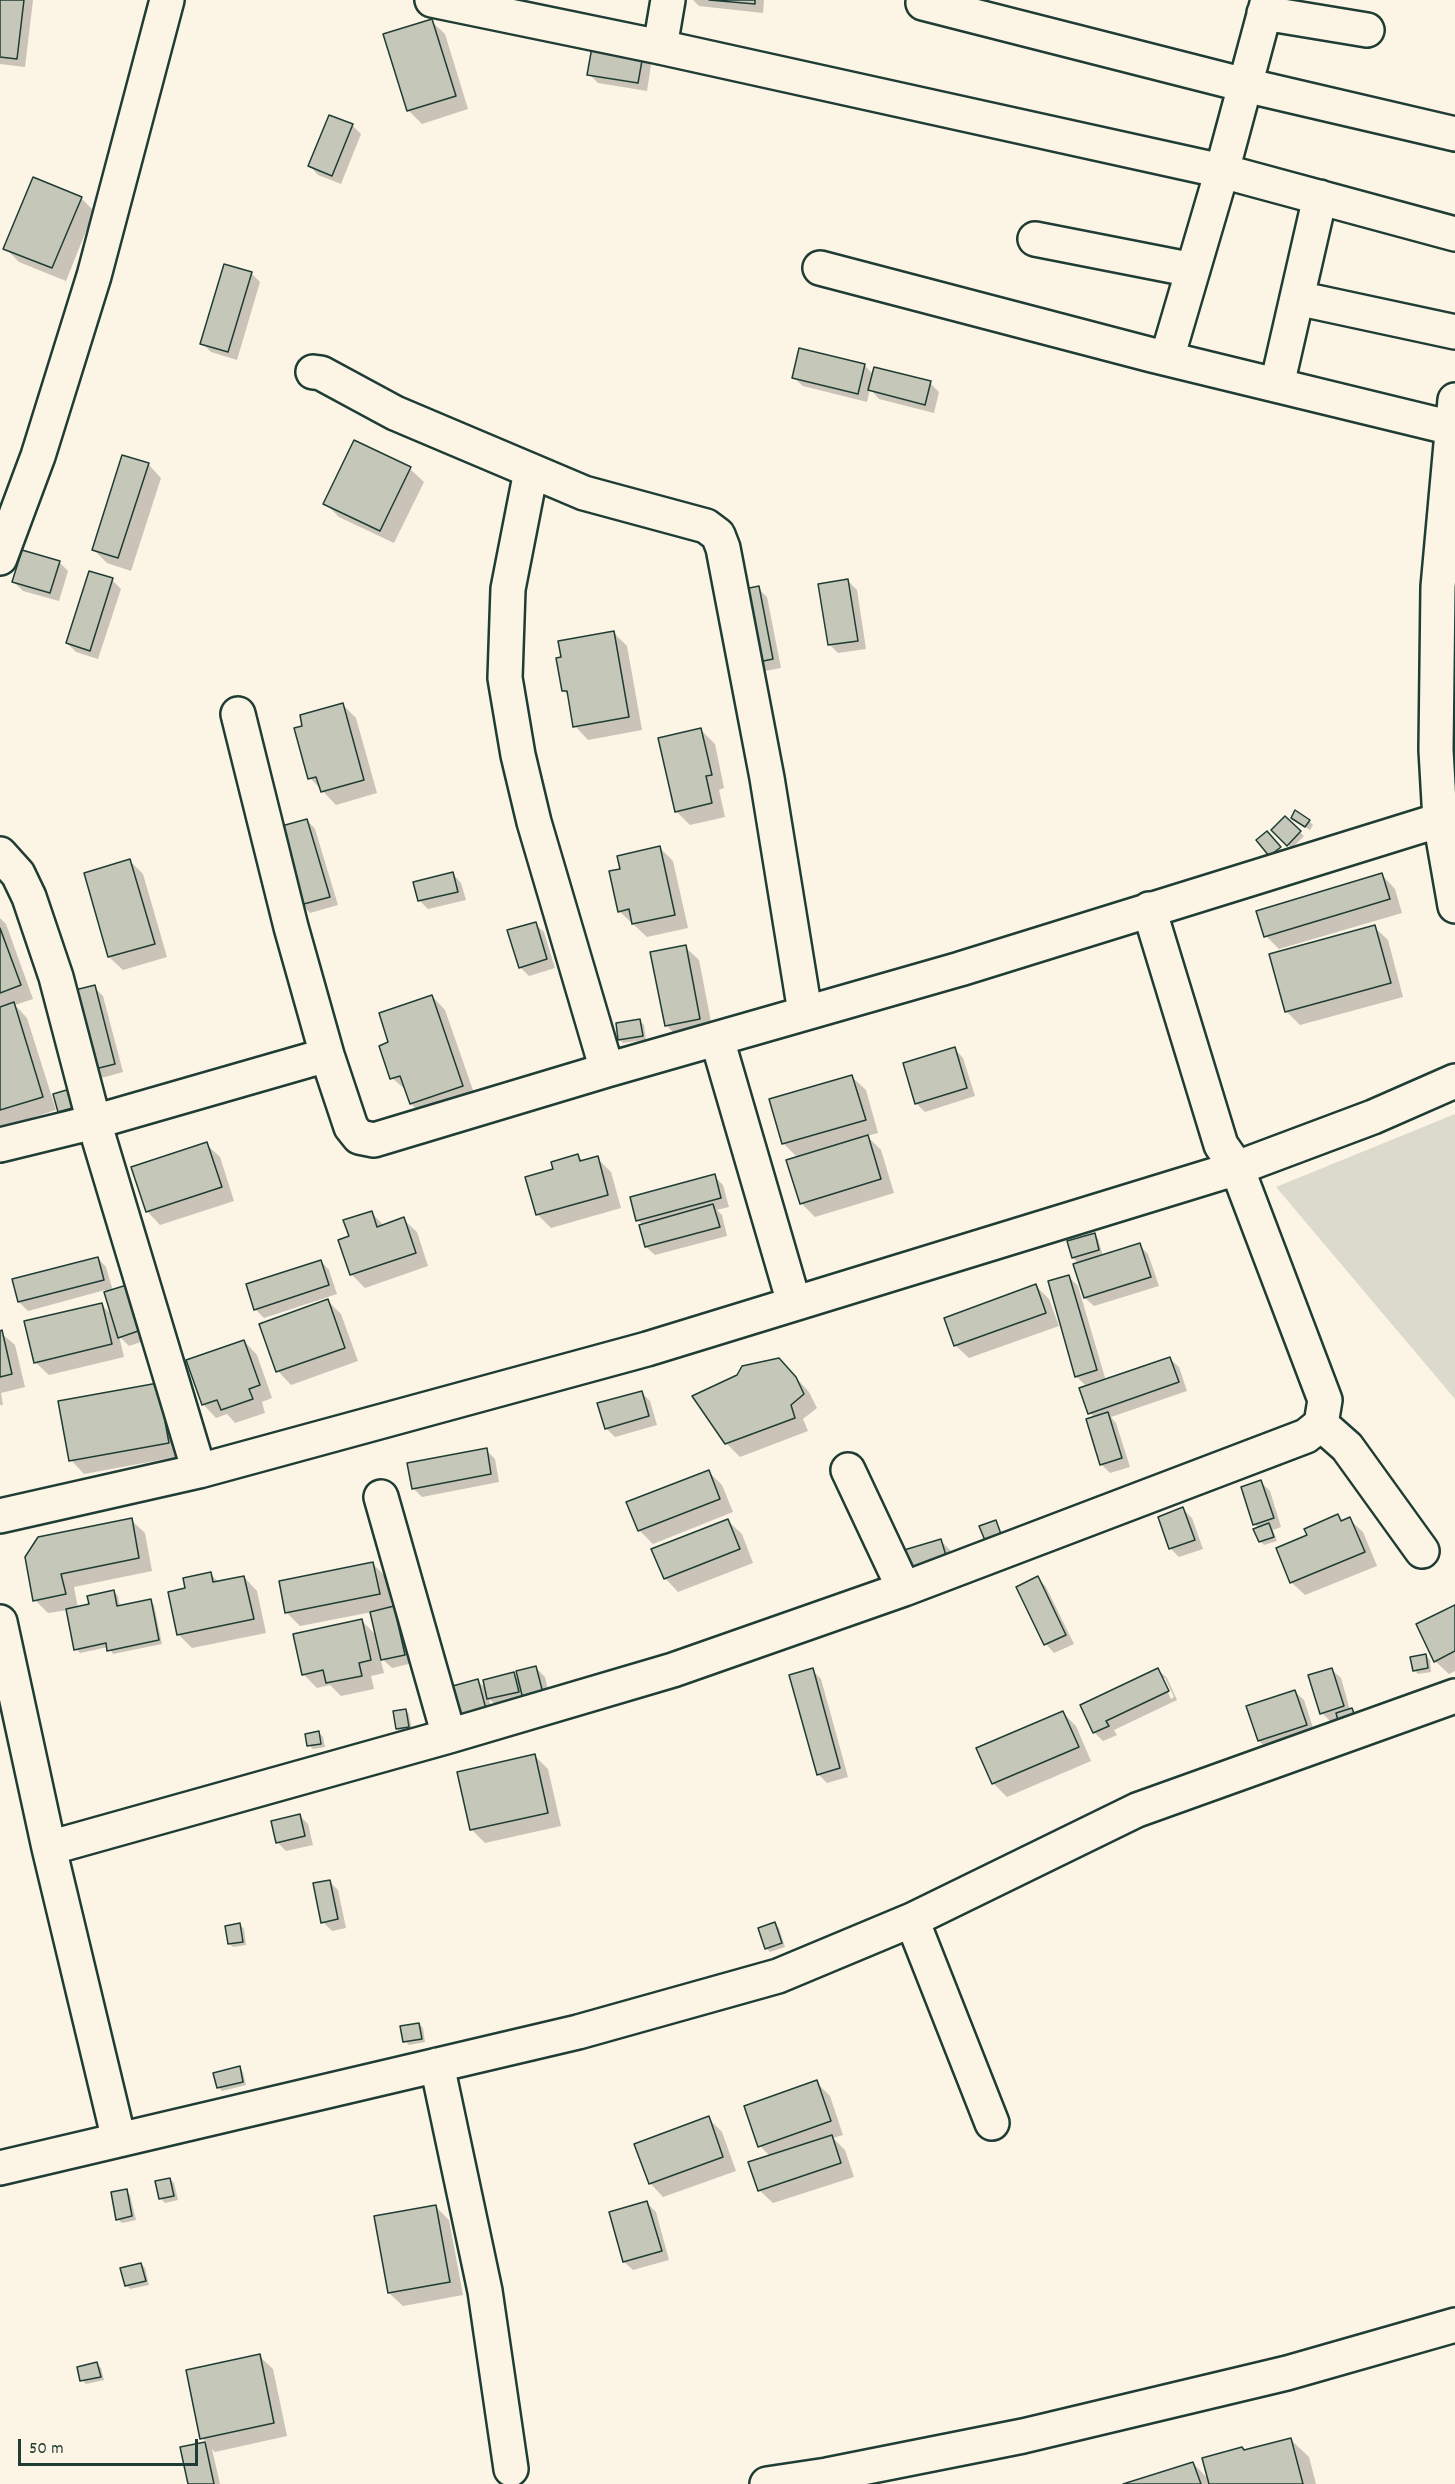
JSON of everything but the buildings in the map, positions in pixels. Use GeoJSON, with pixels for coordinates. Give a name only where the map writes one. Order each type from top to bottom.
{"type":"FeatureCollection","features":[{"type":"Feature","properties":{"kind":"street"},"geometry":{"type":"LineString","coordinates":[[0,558],[38,456],[94,276],[167,0]]}},
{"type":"Feature","properties":{"kind":"street"},"geometry":{"type":"LineString","coordinates":[[432,0],[660,47],[1222,171],[1455,234]]}},
{"type":"Feature","properties":{"kind":"street"},"geometry":{"type":"LineString","coordinates":[[660,47],[668,0]]}},
{"type":"Feature","properties":{"kind":"street"},"geometry":{"type":"LineString","coordinates":[[923,3],[1245,85],[1455,134]]}},
{"type":"Feature","properties":{"kind":"street"},"geometry":{"type":"LineString","coordinates":[[1167,358],[1222,171],[1266,6],[1367,30]]}},
{"type":"Feature","properties":{"kind":"street"},"geometry":{"type":"LineString","coordinates":[[1277,385],[1320,197]]}},
{"type":"Feature","properties":{"kind":"street"},"geometry":{"type":"LineString","coordinates":[[1035,239],[1193,270]]}},
{"type":"Feature","properties":{"kind":"street"},"geometry":{"type":"LineString","coordinates":[[820,268],[1277,385],[1454,414],[1438,587],[1446,666],[1436,750],[1440,820],[1455,906]]}},
{"type":"Feature","properties":{"kind":"street"},"geometry":{"type":"LineString","coordinates":[[1297,298],[1455,332]]}},
{"type":"Feature","properties":{"kind":"street"},"geometry":{"type":"LineString","coordinates":[[314,372],[321,373],[395,413],[584,493],[706,526],[718,535],[723,548],[766,778],[805,1012]]}},
{"type":"Feature","properties":{"kind":"street"},"geometry":{"type":"LineString","coordinates":[[531,471],[508,589],[505,678],[518,755],[534,822],[606,1070]]}},
{"type":"Feature","properties":{"kind":"street"},"geometry":{"type":"LineString","coordinates":[[238,714],[327,1055],[351,1127],[359,1137],[374,1140],[606,1070],[960,969],[1440,820]]}},
{"type":"Feature","properties":{"kind":"street"},"geometry":{"type":"LineString","coordinates":[[0,854],[18,874],[29,897],[56,977],[94,1122],[199,1472]]}},
{"type":"Feature","properties":{"kind":"street"},"geometry":{"type":"LineString","coordinates":[[49,1848],[449,1736],[673,1670],[904,1589],[1306,1436],[1321,1424],[1325,1401],[1237,1168],[1221,1145],[1149,909]]}},
{"type":"Feature","properties":{"kind":"street"},"geometry":{"type":"LineString","coordinates":[[717,1039],[794,1303]]}},
{"type":"Feature","properties":{"kind":"street"},"geometry":{"type":"LineString","coordinates":[[0,1145],[94,1122],[327,1055]]}},
{"type":"Feature","properties":{"kind":"street"},"geometry":{"type":"LineString","coordinates":[[0,1516],[199,1472],[647,1349],[1237,1168],[1373,1117],[1455,1080]]}},
{"type":"Feature","properties":{"kind":"street"},"geometry":{"type":"LineString","coordinates":[[1321,1424],[1347,1447],[1422,1551]]}},
{"type":"Feature","properties":{"kind":"street"},"geometry":{"type":"LineString","coordinates":[[848,1470],[904,1589]]}},
{"type":"Feature","properties":{"kind":"street"},"geometry":{"type":"LineString","coordinates":[[381,1497],[449,1736]]}},
{"type":"Feature","properties":{"kind":"street"},"geometry":{"type":"LineString","coordinates":[[0,1622],[49,1848],[119,2140]]}},
{"type":"Feature","properties":{"kind":"street"},"geometry":{"type":"LineString","coordinates":[[0,2168],[578,2032],[778,1976],[912,1920],[1137,1810],[1455,1696]]}},
{"type":"Feature","properties":{"kind":"street"},"geometry":{"type":"LineString","coordinates":[[912,1920],[992,2123]]}},
{"type":"Feature","properties":{"kind":"street"},"geometry":{"type":"LineString","coordinates":[[438,2066],[485,2291],[511,2469]]}},
{"type":"Feature","properties":{"kind":"street"},"geometry":{"type":"LineString","coordinates":[[767,2484],[827,2475],[1023,2436],[1287,2373],[1455,2325]]}},
{"type":"Feature","properties":{"kind":"shaded area"},"geometry":{"type":"Polygon","coordinates":[[[1455,1114],[1455,1399],[1276,1187],[1455,1114]]]}}]}
